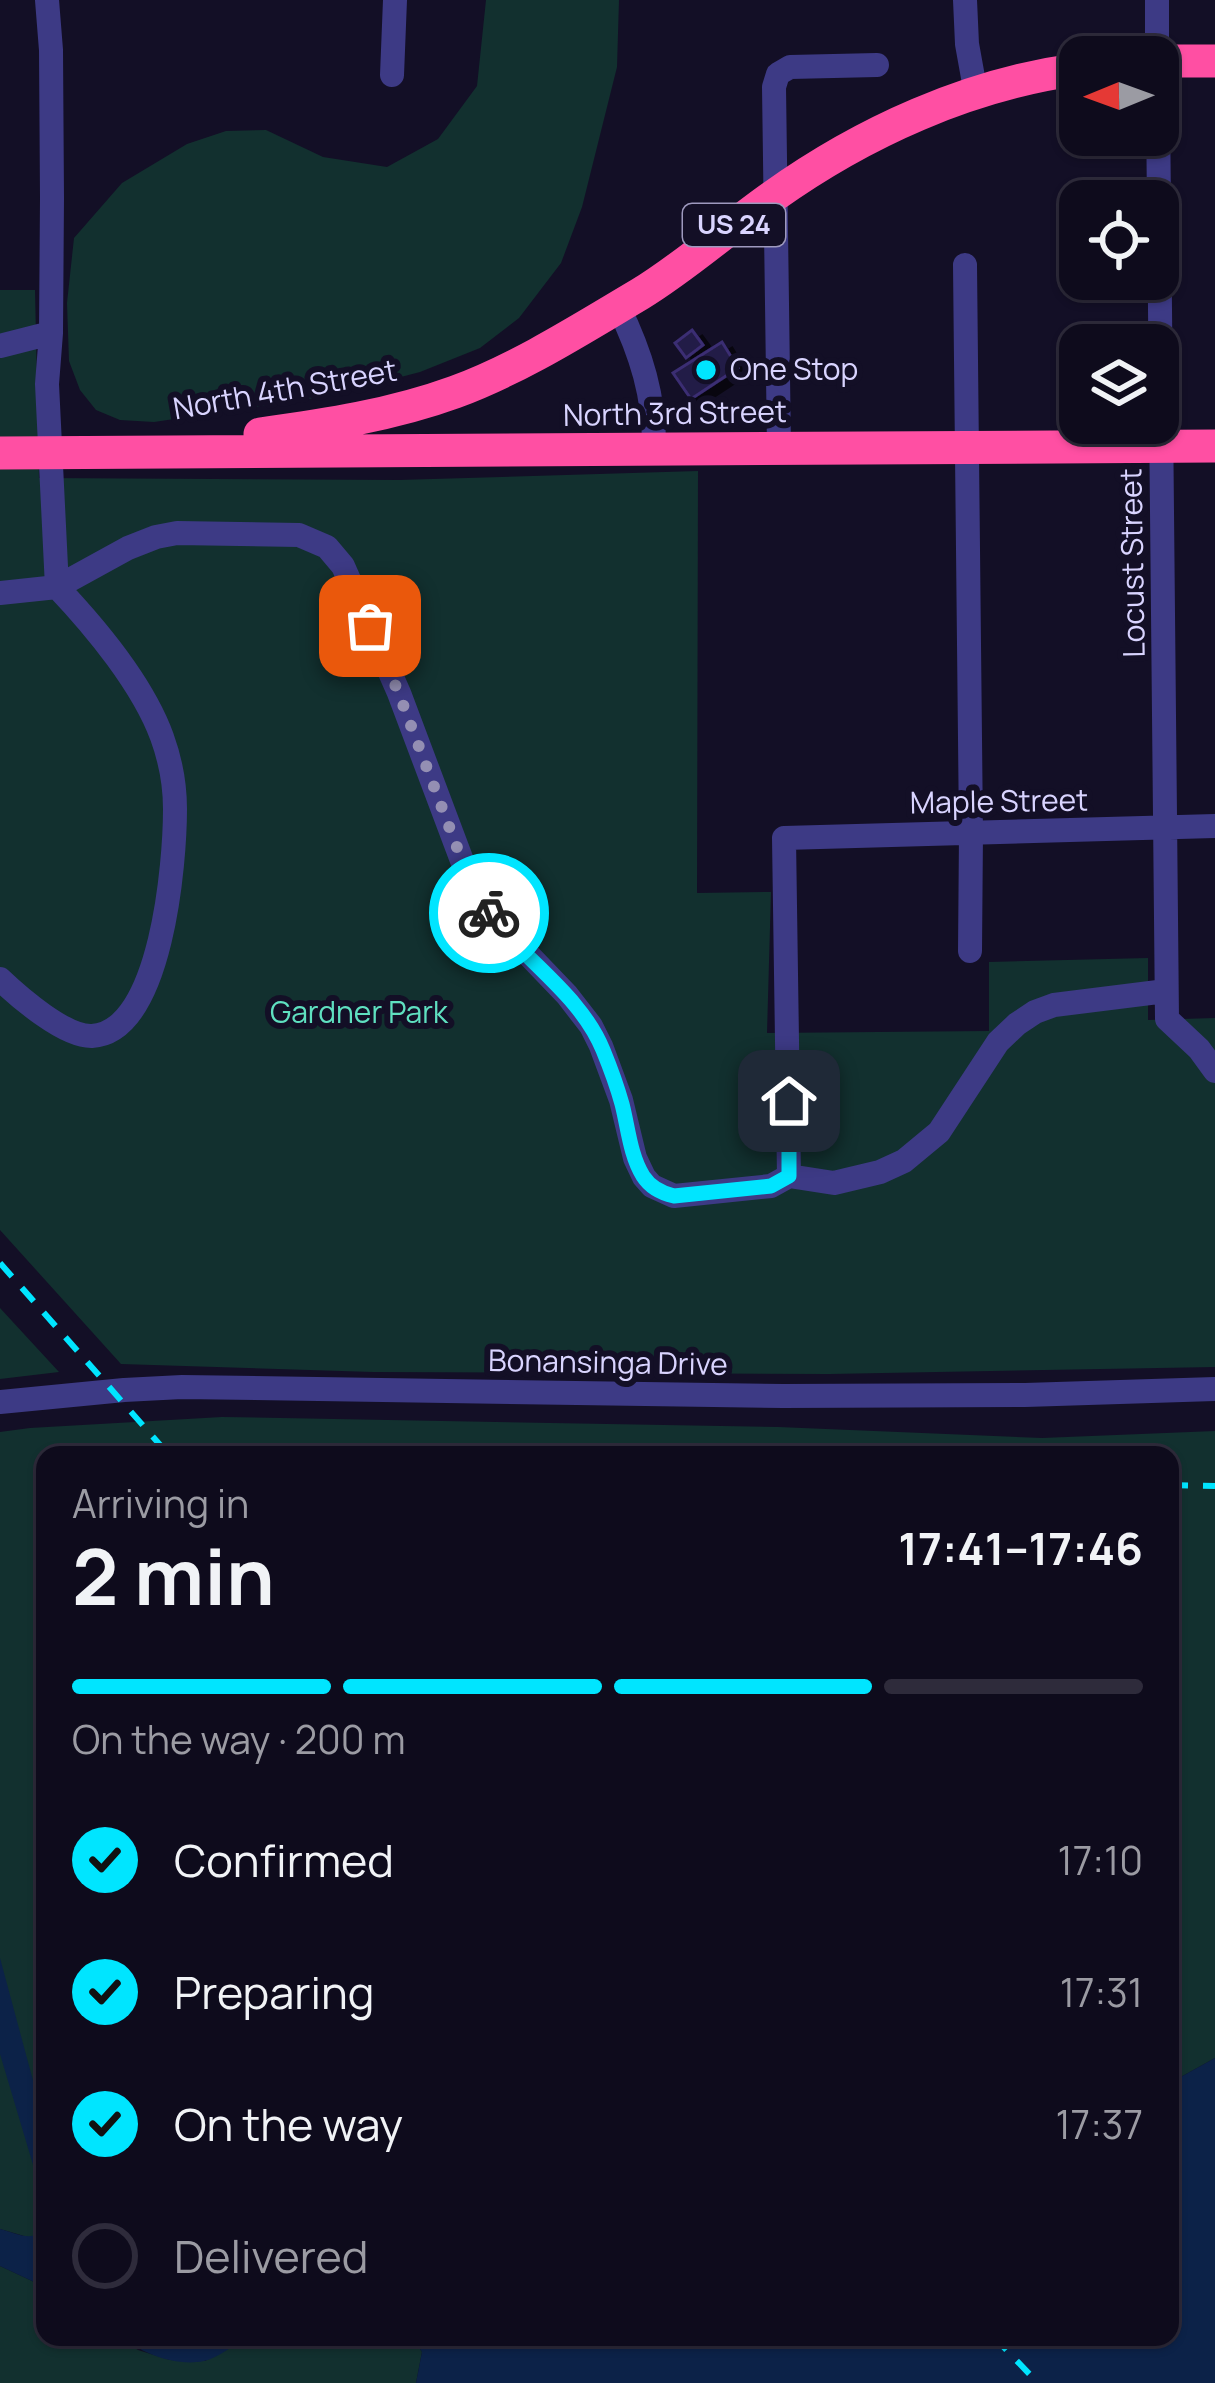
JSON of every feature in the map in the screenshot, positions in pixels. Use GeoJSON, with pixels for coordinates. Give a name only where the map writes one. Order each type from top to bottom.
{"type":"FeatureCollection","features":[{"type":"Feature","properties":{"kind":"highway"},"geometry":{"type":"LineString","coordinates":[[1179,60],[1215,61]]}},
{"type":"Feature","properties":{"kind":"highway","name":"North 4th Street"},"geometry":{"type":"LineString","coordinates":[[136,451],[318,427],[399,410],[458,391],[514,365],[644,291],[776,194],[881,131],[976,94],[1059,74]]}},
{"type":"Feature","properties":{"kind":"highway","name":"North 3rd Street"},"geometry":{"type":"LineString","coordinates":[[136,451],[1215,446]]}},
{"type":"Feature","properties":{"kind":"highway","name":"US 24"},"geometry":{"type":"LineString","coordinates":[[0,453],[136,451]]}},
{"type":"Feature","properties":{"kind":"street"},"geometry":{"type":"LineString","coordinates":[[0,980],[72,1032],[108,1033],[125,1019],[156,959],[175,806],[172,774],[153,715],[111,651],[57,587],[47,384],[51,50],[47,0]]}},
{"type":"Feature","properties":{"kind":"street"},"geometry":{"type":"LineString","coordinates":[[392,75],[395,0]]}},
{"type":"Feature","properties":{"kind":"street"},"geometry":{"type":"LineString","coordinates":[[965,0],[976,94]]}},
{"type":"Feature","properties":{"kind":"street"},"geometry":{"type":"LineString","coordinates":[[1156,0],[1157,36]]}},
{"type":"Feature","properties":{"kind":"street"},"geometry":{"type":"LineString","coordinates":[[779,448],[774,87],[778,74],[790,67],[877,65]]}},
{"type":"Feature","properties":{"kind":"street","name":"Locust Street"},"geometry":{"type":"LineString","coordinates":[[1159,156],[1167,1019],[1215,1071]]}},
{"type":"Feature","properties":{"kind":"street"},"geometry":{"type":"LineString","coordinates":[[965,265],[970,951]]}},
{"type":"Feature","properties":{"kind":"street"},"geometry":{"type":"LineString","coordinates":[[618,306],[644,365],[654,416],[654,450]]}},
{"type":"Feature","properties":{"kind":"street"},"geometry":{"type":"LineString","coordinates":[[0,346],[51,333]]}},
{"type":"Feature","properties":{"kind":"street"},"geometry":{"type":"LineString","coordinates":[[0,593],[57,587],[128,548],[177,533],[288,533],[327,547],[343,566],[384,656],[479,898],[591,1027],[621,1100],[635,1158],[644,1178],[663,1193],[674,1196],[771,1186],[789,1176],[834,1184],[861,1178],[904,1160],[939,1132],[998,1042],[1035,1012],[1054,1005],[1166,991]]}},
{"type":"Feature","properties":{"kind":"street","name":"Maple Street"},"geometry":{"type":"LineString","coordinates":[[789,1176],[784,838],[1215,826]]}},
{"type":"Feature","properties":{"kind":"street","name":"Bonansinga Drive"},"geometry":{"type":"LineString","coordinates":[[0,1402],[182,1387],[783,1396],[1215,1389]]}},
{"type":"Feature","properties":{"kind":"green space"},"geometry":{"type":"Polygon","coordinates":[[[486,0],[619,0],[617,67],[582,207],[561,263],[519,318],[480,348],[420,372],[328,396],[154,422],[120,420],[96,410],[80,390],[69,361],[67,303],[74,238],[122,183],[187,144],[226,131],[266,130],[323,157],[387,167],[438,139],[477,86],[486,0]]]}},
{"type":"Feature","properties":{"kind":"green space","name":"Gardner Park"},"geometry":{"type":"Polygon","coordinates":[[[0,290],[35,290],[39,478],[399,480],[698,471],[697,893],[771,892],[767,1033],[989,1031],[989,962],[1148,958],[1148,1020],[1215,1018],[1215,1367],[829,1374],[373,1372],[121,1364],[0,1230],[0,290]]]}},
{"type":"Feature","properties":{"kind":"green space"},"geometry":{"type":"Polygon","coordinates":[[[0,1308],[59,1372],[0,1379],[0,1308]]]}},
{"type":"Feature","properties":{"kind":"green space"},"geometry":{"type":"Polygon","coordinates":[[[222,1417],[778,1427],[1042,1438],[1215,1431],[1215,2058],[1179,2078],[1179,1446],[36,1446],[36,2239],[0,2229],[0,1432],[222,1417]]]}},
{"type":"Feature","properties":{"kind":"green space"},"geometry":{"type":"Polygon","coordinates":[[[0,2266],[36,2283],[36,2346],[132,2346],[170,2360],[205,2361],[232,2346],[418,2346],[422,2352],[416,2383],[0,2383],[0,2266]]]}},
{"type":"Feature","properties":{"kind":"water"},"geometry":{"type":"Polygon","coordinates":[[[0,1958],[36,2092],[36,2175],[0,2054],[0,1958]]]}},
{"type":"Feature","properties":{"kind":"water"},"geometry":{"type":"Polygon","coordinates":[[[1215,2058],[1215,2383],[416,2383],[422,2352],[418,2346],[1179,2346],[1179,2078],[1215,2058]]]}},
{"type":"Feature","properties":{"kind":"water"},"geometry":{"type":"Polygon","coordinates":[[[0,2229],[36,2234],[36,2283],[0,2266],[0,2229]]]}},
{"type":"Feature","properties":{"kind":"water"},"geometry":{"type":"Polygon","coordinates":[[[136,2346],[233,2346],[193,2362],[136,2346]]]}},
{"type":"Feature","properties":{"kind":"building"},"geometry":{"type":"Polygon","coordinates":[[[692,330],[703,345],[686,358],[675,343],[692,330]]]}},
{"type":"Feature","properties":{"kind":"building","name":"One Stop"},"geometry":{"type":"Polygon","coordinates":[[[722,342],[738,368],[691,399],[673,373],[722,342]]]}},
{"type":"Feature","properties":{"kind":"railway"},"geometry":{"type":"LineString","coordinates":[[0,1263],[161,1446]]}},
{"type":"Feature","properties":{"kind":"railway"},"geometry":{"type":"LineString","coordinates":[[1179,1485],[1215,1486]]}},
{"type":"Feature","properties":{"kind":"railway"},"geometry":{"type":"LineString","coordinates":[[1003,2346],[1038,2383]]}},
{"type":"Feature","properties":{"kind":"way so far"},"geometry":{"type":"LineString","coordinates":[[370,626],[464,866],[489,913]]}},
{"type":"Feature","properties":{"kind":"place","name":"One Stop"},"geometry":{"type":"Point","coordinates":[706,370]}},
{"type":"Feature","properties":{"kind":"route"},"geometry":{"type":"LineString","coordinates":[[489,913],[591,1027],[621,1100],[635,1158],[644,1178],[663,1193],[674,1196],[771,1186],[789,1176],[789,1101]]}}]}
